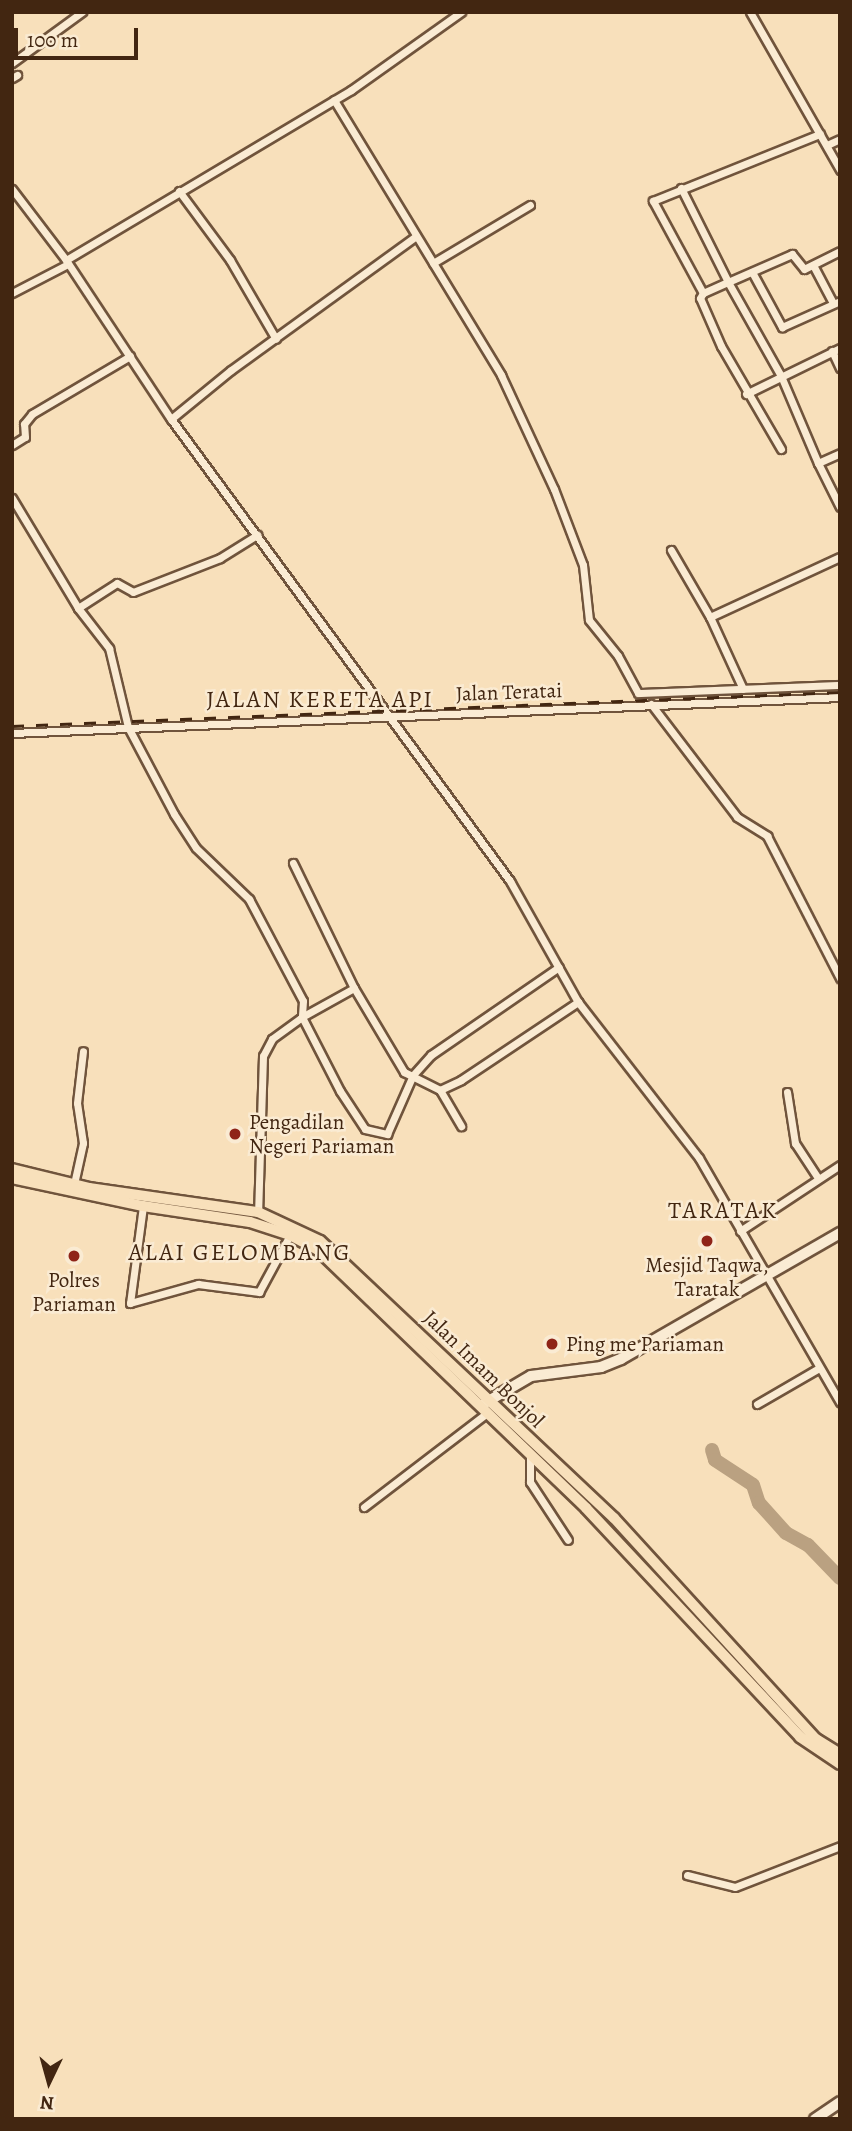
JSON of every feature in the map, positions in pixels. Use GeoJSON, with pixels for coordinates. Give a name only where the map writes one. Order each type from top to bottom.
{"type":"FeatureCollection","features":[{"type":"Feature","properties":{"kind":"main road","name":"Jalan Imam Bonjol"},"geometry":{"type":"LineString","coordinates":[[12,1169],[28,1177],[143,1206],[258,1212],[320,1241],[530,1455],[816,1739],[840,1754]]}},
{"type":"Feature","properties":{"kind":"main road","name":"Jalan Imam Bonjol"},"geometry":{"type":"LineString","coordinates":[[12,1178],[28,1177],[74,1184],[209,1210],[290,1235],[318,1250],[370,1292]]}},
{"type":"Feature","properties":{"kind":"main road","name":"Jalan Imam Bonjol"},"geometry":{"type":"LineString","coordinates":[[485,1407],[614,1518],[800,1737],[840,1764]]}},
{"type":"Feature","properties":{"kind":"main road"},"geometry":{"type":"LineString","coordinates":[[604,1529],[614,1518]]}},
{"type":"Feature","properties":{"kind":"street"},"geometry":{"type":"LineString","coordinates":[[12,63],[82,12]]}},
{"type":"Feature","properties":{"kind":"street"},"geometry":{"type":"LineString","coordinates":[[12,293],[334,100],[461,12]]}},
{"type":"Feature","properties":{"kind":"street"},"geometry":{"type":"LineString","coordinates":[[750,12],[840,170]]}},
{"type":"Feature","properties":{"kind":"street"},"geometry":{"type":"LineString","coordinates":[[334,100],[433,263],[518,411],[583,565],[589,620],[618,656],[638,693],[840,685]]}},
{"type":"Feature","properties":{"kind":"street"},"geometry":{"type":"LineString","coordinates":[[703,293],[653,204],[681,188],[820,134]]}},
{"type":"Feature","properties":{"kind":"street"},"geometry":{"type":"LineString","coordinates":[[827,145],[840,139]]}},
{"type":"Feature","properties":{"kind":"street"},"geometry":{"type":"LineString","coordinates":[[681,188],[728,282],[781,376],[840,507]]}},
{"type":"Feature","properties":{"kind":"street"},"geometry":{"type":"LineString","coordinates":[[12,189],[67,262],[171,419],[510,881],[578,1002],[699,1158],[840,1402]]}},
{"type":"Feature","properties":{"kind":"street"},"geometry":{"type":"LineString","coordinates":[[179,191],[230,260],[276,339]]}},
{"type":"Feature","properties":{"kind":"street"},"geometry":{"type":"LineString","coordinates":[[433,263],[530,205]]}},
{"type":"Feature","properties":{"kind":"street"},"geometry":{"type":"LineString","coordinates":[[171,419],[415,237]]}},
{"type":"Feature","properties":{"kind":"street"},"geometry":{"type":"LineString","coordinates":[[781,449],[746,394],[700,298],[703,293],[792,254],[803,269],[840,251]]}},
{"type":"Feature","properties":{"kind":"street"},"geometry":{"type":"LineString","coordinates":[[752,272],[782,327],[836,302],[813,265]]}},
{"type":"Feature","properties":{"kind":"street"},"geometry":{"type":"LineString","coordinates":[[746,394],[836,350],[840,368]]}},
{"type":"Feature","properties":{"kind":"street"},"geometry":{"type":"LineString","coordinates":[[12,445],[25,437],[24,424],[32,414],[130,356]]}},
{"type":"Feature","properties":{"kind":"street"},"geometry":{"type":"LineString","coordinates":[[818,463],[840,453]]}},
{"type":"Feature","properties":{"kind":"street"},"geometry":{"type":"LineString","coordinates":[[12,498],[78,608],[115,661],[128,727],[196,848],[249,899],[300,992],[305,1009],[302,1017],[340,1091],[365,1129],[377,1135],[393,1128],[413,1075],[443,1045],[559,967]]}},
{"type":"Feature","properties":{"kind":"street"},"geometry":{"type":"LineString","coordinates":[[78,608],[117,583],[133,592],[220,558],[257,535]]}},
{"type":"Feature","properties":{"kind":"street"},"geometry":{"type":"LineString","coordinates":[[671,550],[710,617],[743,689]]}},
{"type":"Feature","properties":{"kind":"street"},"geometry":{"type":"LineString","coordinates":[[710,617],[840,557]]}},
{"type":"Feature","properties":{"kind":"street","name":"Jalan Teratai"},"geometry":{"type":"LineString","coordinates":[[12,733],[387,714],[840,697]]}},
{"type":"Feature","properties":{"kind":"street"},"geometry":{"type":"LineString","coordinates":[[651,704],[737,817],[767,836],[840,978]]}},
{"type":"Feature","properties":{"kind":"street"},"geometry":{"type":"LineString","coordinates":[[293,863],[354,988],[404,1072],[440,1090],[461,1126]]}},
{"type":"Feature","properties":{"kind":"street"},"geometry":{"type":"LineString","coordinates":[[258,1212],[264,1056],[272,1039],[302,1017],[354,988]]}},
{"type":"Feature","properties":{"kind":"street"},"geometry":{"type":"LineString","coordinates":[[440,1090],[578,1002]]}},
{"type":"Feature","properties":{"kind":"street"},"geometry":{"type":"LineString","coordinates":[[74,1184],[83,1143],[77,1108],[83,1051]]}},
{"type":"Feature","properties":{"kind":"street"},"geometry":{"type":"LineString","coordinates":[[787,1092],[795,1143],[818,1178]]}},
{"type":"Feature","properties":{"kind":"street"},"geometry":{"type":"LineString","coordinates":[[740,1231],[840,1165]]}},
{"type":"Feature","properties":{"kind":"street"},"geometry":{"type":"LineString","coordinates":[[143,1206],[130,1303],[198,1284],[259,1292],[290,1235]]}},
{"type":"Feature","properties":{"kind":"street"},"geometry":{"type":"LineString","coordinates":[[363,1507],[485,1407],[531,1376],[608,1365],[770,1277],[840,1233]]}},
{"type":"Feature","properties":{"kind":"street"},"geometry":{"type":"LineString","coordinates":[[757,1404],[819,1368]]}},
{"type":"Feature","properties":{"kind":"street"},"geometry":{"type":"LineString","coordinates":[[530,1455],[530,1482],[568,1541]]}},
{"type":"Feature","properties":{"kind":"street"},"geometry":{"type":"LineString","coordinates":[[687,1875],[735,1887],[840,1846]]}},
{"type":"Feature","properties":{"kind":"street"},"geometry":{"type":"LineString","coordinates":[[815,2119],[840,2102]]}},
{"type":"Feature","properties":{"kind":"waterway"},"geometry":{"type":"LineString","coordinates":[[712,1450],[715,1460],[753,1485],[759,1503],[786,1533],[808,1545],[840,1578]]}},
{"type":"Feature","properties":{"kind":"railway"},"geometry":{"type":"LineString","coordinates":[[12,726],[840,692]]}},
{"type":"Feature","properties":{"kind":"place","name":"Pengadilan Negeri Pariaman"},"geometry":{"type":"Point","coordinates":[235,1134]}},
{"type":"Feature","properties":{"kind":"place","name":"Mesjid Taqwa, Taratak"},"geometry":{"type":"Point","coordinates":[707,1241]}},
{"type":"Feature","properties":{"kind":"place","name":"Polres Pariaman"},"geometry":{"type":"Point","coordinates":[74,1256]}},
{"type":"Feature","properties":{"kind":"place","name":"Ping me Pariaman"},"geometry":{"type":"Point","coordinates":[552,1344]}},
{"type":"Feature","properties":{"kind":"district","name":"JALAN KERETA API"},"geometry":{"type":"Point","coordinates":[320,700]}},
{"type":"Feature","properties":{"kind":"district","name":"TARATAK"},"geometry":{"type":"Point","coordinates":[723,1211]}},
{"type":"Feature","properties":{"kind":"district","name":"ALAI GELOMBANG"},"geometry":{"type":"Point","coordinates":[240,1253]}}]}
